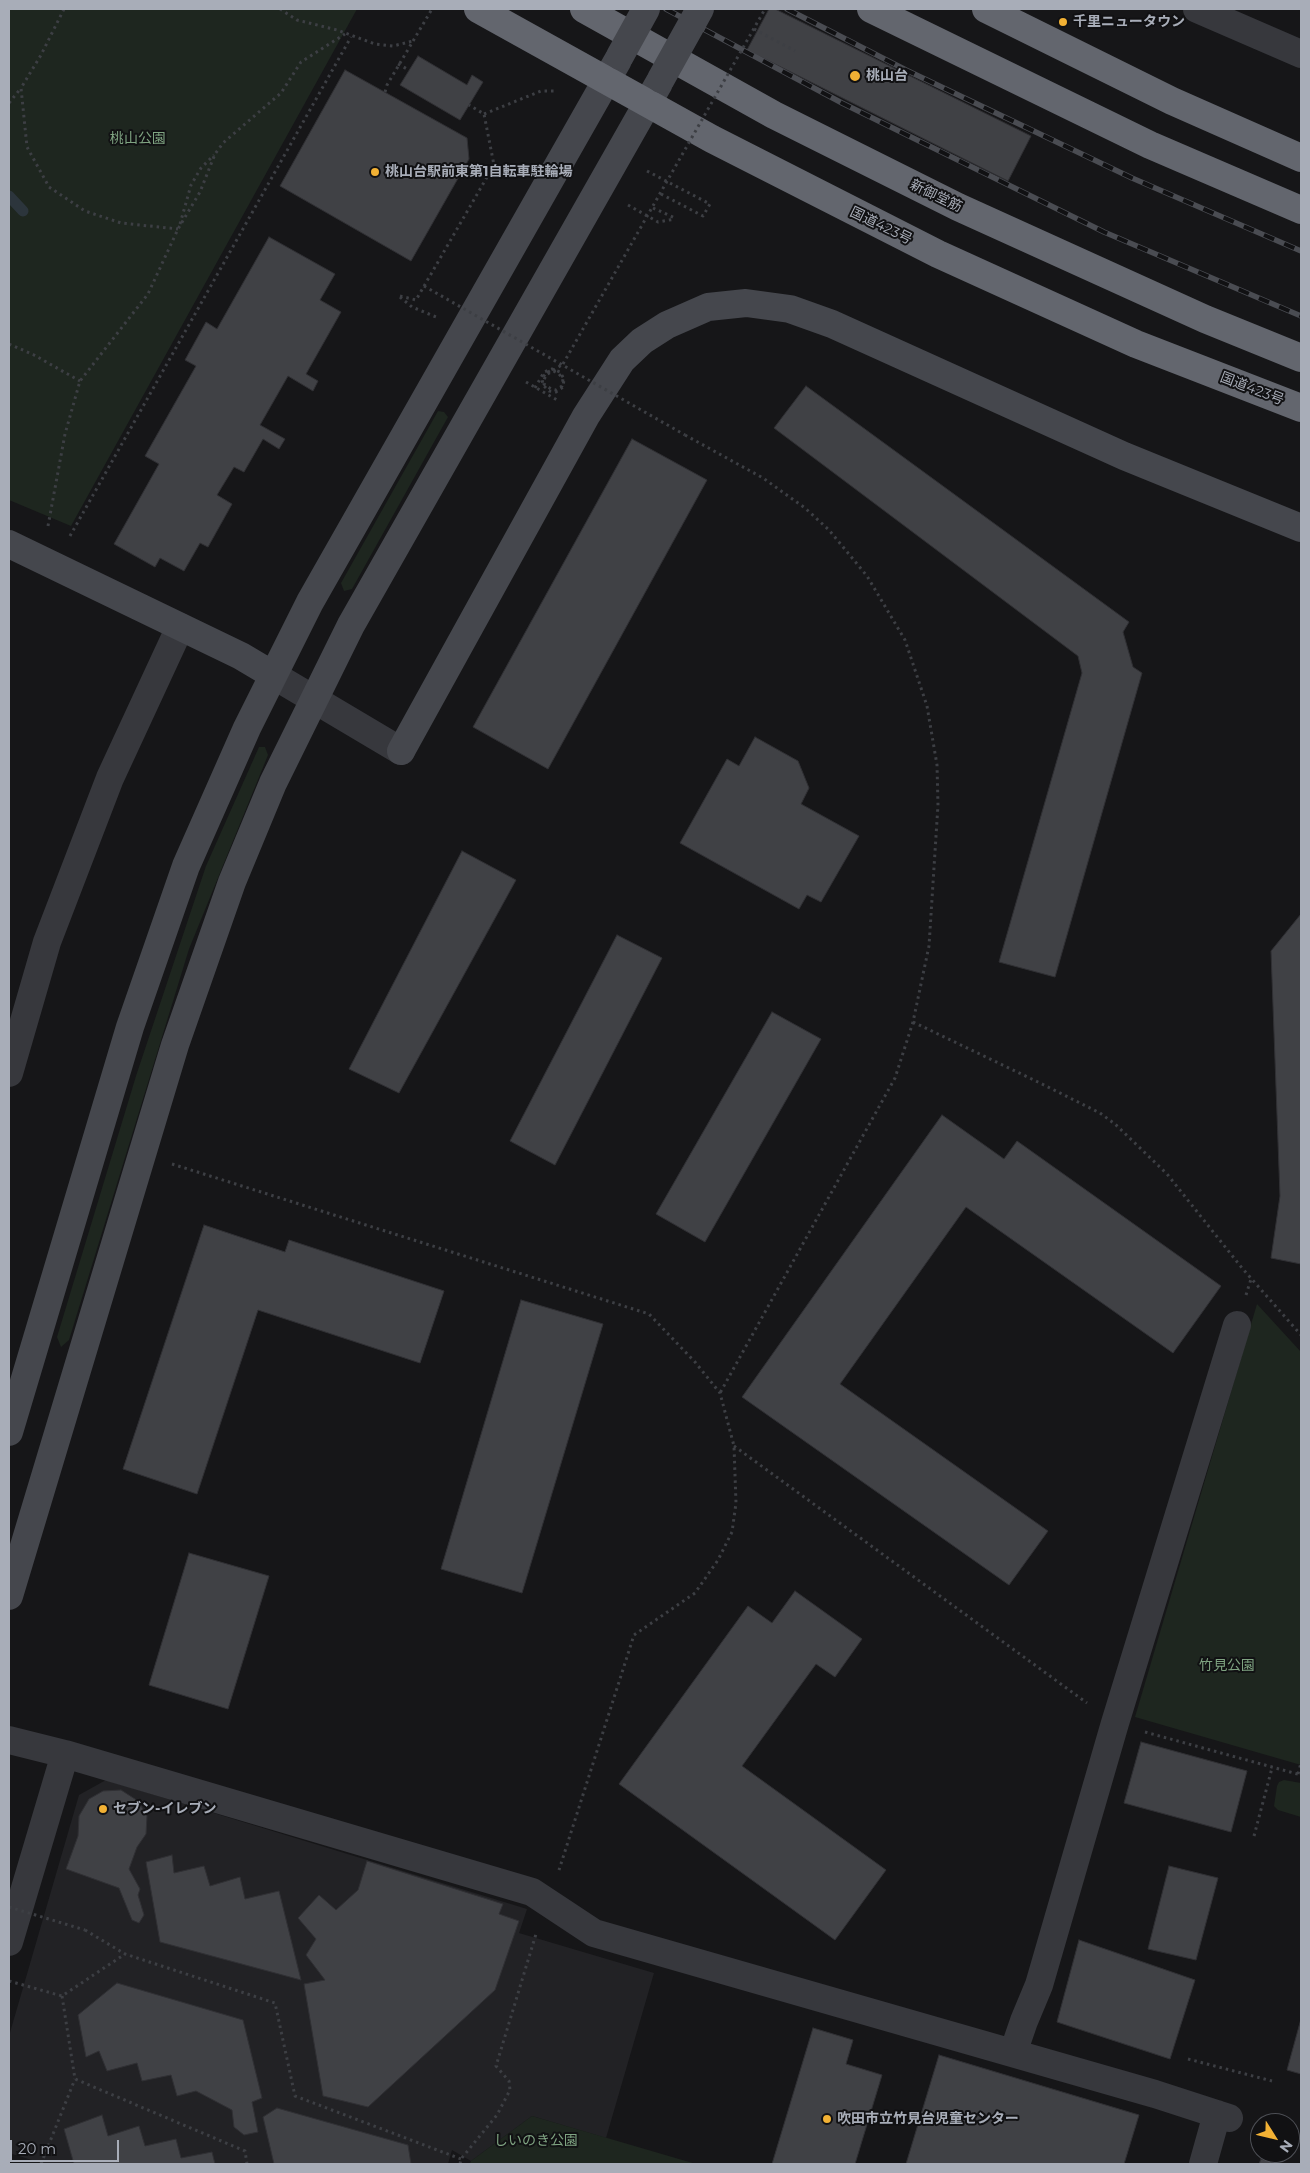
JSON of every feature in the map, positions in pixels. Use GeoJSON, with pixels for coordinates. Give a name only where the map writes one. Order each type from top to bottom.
{"type":"FeatureCollection","features":[{"type":"Feature","properties":{"kind":"highway","name":"国道423号"},"geometry":{"type":"LineString","coordinates":[[478,9],[647,104],[830,201],[1064,313],[1184,364],[1301,408]]}},
{"type":"Feature","properties":{"kind":"highway","name":"新御堂筋"},"geometry":{"type":"LineString","coordinates":[[584,9],[774,115],[958,207],[1205,319],[1301,358]]}},
{"type":"Feature","properties":{"kind":"highway"},"geometry":{"type":"LineString","coordinates":[[871,9],[1150,145],[1301,210]]}},
{"type":"Feature","properties":{"kind":"highway"},"geometry":{"type":"LineString","coordinates":[[986,9],[1172,100],[1301,158]]}},
{"type":"Feature","properties":{"kind":"street"},"geometry":{"type":"LineString","coordinates":[[9,1432],[130,1027],[182,874],[273,675],[310,602],[646,9]]}},
{"type":"Feature","properties":{"kind":"street"},"geometry":{"type":"LineString","coordinates":[[9,1596],[174,1045],[232,882],[273,783],[351,625],[700,9]]}},
{"type":"Feature","properties":{"kind":"street"},"geometry":{"type":"LineString","coordinates":[[1197,9],[1301,54]]}},
{"type":"Feature","properties":{"kind":"street"},"geometry":{"type":"LineString","coordinates":[[9,544],[241,656],[401,751],[586,416],[622,360],[642,342],[667,325],[708,307],[746,304],[790,309],[824,321],[1124,456],[1301,528]]}},
{"type":"Feature","properties":{"kind":"street"},"geometry":{"type":"LineString","coordinates":[[9,1074],[47,942],[110,778],[180,627]]}},
{"type":"Feature","properties":{"kind":"street"},"geometry":{"type":"LineString","coordinates":[[1014,2053],[1024,2021],[1039,1985],[1115,1723],[1237,1325]]}},
{"type":"Feature","properties":{"kind":"street"},"geometry":{"type":"LineString","coordinates":[[9,1740],[65,1754],[532,1892],[594,1933],[1014,2053],[1223,2116],[1203,2164]]}},
{"type":"Feature","properties":{"kind":"street"},"geometry":{"type":"LineString","coordinates":[[9,1942],[65,1754]]}},
{"type":"Feature","properties":{"kind":"path"},"geometry":{"type":"LineString","coordinates":[[9,102],[41,55],[64,9]]}},
{"type":"Feature","properties":{"kind":"path"},"geometry":{"type":"LineString","coordinates":[[280,9],[297,20],[337,30],[351,37],[375,44],[393,46],[413,41]]}},
{"type":"Feature","properties":{"kind":"path"},"geometry":{"type":"LineString","coordinates":[[385,92],[386,84],[432,9]]}},
{"type":"Feature","properties":{"kind":"path"},"geometry":{"type":"LineString","coordinates":[[535,388],[543,374],[552,369],[560,372],[564,379],[563,387],[556,392],[549,391],[543,385],[542,379],[546,373],[552,370],[559,374],[563,380],[562,386],[556,390],[551,389],[544,384],[546,375],[551,372],[554,370],[559,367],[564,364],[765,9]]}},
{"type":"Feature","properties":{"kind":"path"},"geometry":{"type":"LineString","coordinates":[[754,29],[795,51]]}},
{"type":"Feature","properties":{"kind":"path"},"geometry":{"type":"LineString","coordinates":[[178,229],[191,185],[201,168],[223,143],[281,93],[301,62],[345,34]]}},
{"type":"Feature","properties":{"kind":"path"},"geometry":{"type":"LineString","coordinates":[[70,536],[351,37]]}},
{"type":"Feature","properties":{"kind":"path"},"geometry":{"type":"LineString","coordinates":[[398,64],[410,70]]}},
{"type":"Feature","properties":{"kind":"path"},"geometry":{"type":"LineString","coordinates":[[20,88],[27,147],[49,187],[85,211],[121,223],[178,229]]}},
{"type":"Feature","properties":{"kind":"path"},"geometry":{"type":"LineString","coordinates":[[484,114],[542,91],[566,92]]}},
{"type":"Feature","properties":{"kind":"path"},"geometry":{"type":"LineString","coordinates":[[440,318],[412,307],[400,296],[416,300],[494,165],[484,114],[469,105]]}},
{"type":"Feature","properties":{"kind":"path"},"geometry":{"type":"LineString","coordinates":[[48,526],[65,434],[80,381],[148,294],[178,229],[200,192],[215,154]]}},
{"type":"Feature","properties":{"kind":"path"},"geometry":{"type":"LineString","coordinates":[[642,168],[710,204],[703,216],[661,194]]}},
{"type":"Feature","properties":{"kind":"path"},"geometry":{"type":"LineString","coordinates":[[623,202],[658,222],[675,218],[653,208]]}},
{"type":"Feature","properties":{"kind":"path"},"geometry":{"type":"LineString","coordinates":[[424,286],[763,478],[805,508],[829,530],[867,576],[905,640],[927,706],[937,765],[938,805],[930,946],[913,1022],[895,1078],[720,1393]]}},
{"type":"Feature","properties":{"kind":"path"},"geometry":{"type":"LineString","coordinates":[[9,344],[34,355],[80,381]]}},
{"type":"Feature","properties":{"kind":"path"},"geometry":{"type":"LineString","coordinates":[[521,380],[548,395]]}},
{"type":"Feature","properties":{"kind":"path"},"geometry":{"type":"LineString","coordinates":[[913,1022],[1100,1113],[1116,1124],[1167,1174],[1242,1268],[1301,1335]]}},
{"type":"Feature","properties":{"kind":"path"},"geometry":{"type":"LineString","coordinates":[[169,1163],[649,1314],[695,1362],[720,1393],[734,1446],[736,1503],[732,1532],[718,1560],[694,1592],[634,1635],[556,1880]]}},
{"type":"Feature","properties":{"kind":"path"},"geometry":{"type":"LineString","coordinates":[[734,1446],[1115,1723],[1300,1775],[1301,1764]]}},
{"type":"Feature","properties":{"kind":"path"},"geometry":{"type":"LineString","coordinates":[[1254,1836],[1272,1768]]}},
{"type":"Feature","properties":{"kind":"path"},"geometry":{"type":"LineString","coordinates":[[9,1907],[85,1930],[126,1954],[274,2003],[295,2096],[461,2159]]}},
{"type":"Feature","properties":{"kind":"path"},"geometry":{"type":"LineString","coordinates":[[460,2164],[461,2159],[497,2115],[510,2090],[509,2082],[496,2066],[535,1937]]}},
{"type":"Feature","properties":{"kind":"path"},"geometry":{"type":"LineString","coordinates":[[9,1981],[62,1996],[126,1954]]}},
{"type":"Feature","properties":{"kind":"path"},"geometry":{"type":"LineString","coordinates":[[41,2164],[75,2079],[62,1996]]}},
{"type":"Feature","properties":{"kind":"path"},"geometry":{"type":"LineString","coordinates":[[1188,2058],[1272,2081]]}},
{"type":"Feature","properties":{"kind":"path"},"geometry":{"type":"LineString","coordinates":[[75,2079],[245,2151],[247,2164]]}},
{"type":"Feature","properties":{"kind":"shaded area"},"geometry":{"type":"Polygon","coordinates":[[[106,1780],[527,1909],[519,1933],[654,1973],[606,2138],[532,2116],[471,2161],[452,2150],[448,2164],[45,2164],[9,2153],[9,2036],[79,1795],[106,1780]]]}},
{"type":"Feature","properties":{"kind":"green space","name":"桃山公園"},"geometry":{"type":"Polygon","coordinates":[[[9,9],[357,9],[71,526],[9,500],[9,9]]]}},
{"type":"Feature","properties":{"kind":"green space"},"geometry":{"type":"Polygon","coordinates":[[[438,411],[444,412],[448,417],[352,589],[344,591],[341,583],[438,411]]]}},
{"type":"Feature","properties":{"kind":"green space"},"geometry":{"type":"Polygon","coordinates":[[[259,747],[265,747],[268,755],[189,949],[69,1340],[61,1347],[57,1337],[136,1076],[206,866],[259,747]]]}},
{"type":"Feature","properties":{"kind":"green space","name":"竹見公園"},"geometry":{"type":"Polygon","coordinates":[[[1257,1304],[1301,1352],[1301,1765],[1135,1717],[1257,1304]]]}},
{"type":"Feature","properties":{"kind":"green space"},"geometry":{"type":"Polygon","coordinates":[[[1284,1780],[1301,1783],[1301,1817],[1278,1810],[1274,1806],[1277,1786],[1279,1782],[1284,1780]]]}},
{"type":"Feature","properties":{"kind":"green space","name":"しいのき公園"},"geometry":{"type":"Polygon","coordinates":[[[532,2116],[696,2164],[470,2164],[471,2161],[532,2116]]]}},
{"type":"Feature","properties":{"kind":"building"},"geometry":{"type":"Polygon","coordinates":[[[769,9],[775,9],[1031,136],[1008,181],[747,50],[769,9]]]}},
{"type":"Feature","properties":{"kind":"building"},"geometry":{"type":"Polygon","coordinates":[[[418,56],[467,85],[472,75],[483,82],[460,120],[400,85],[418,56]]]}},
{"type":"Feature","properties":{"kind":"building","name":"桃山台駅前東第1自転車駐輪場"},"geometry":{"type":"Polygon","coordinates":[[[345,70],[467,138],[469,159],[411,261],[280,186],[345,70]]]}},
{"type":"Feature","properties":{"kind":"building"},"geometry":{"type":"Polygon","coordinates":[[[269,237],[335,274],[320,300],[341,312],[306,374],[318,381],[313,391],[288,376],[260,425],[285,439],[279,449],[263,439],[244,472],[234,467],[217,495],[232,504],[208,547],[200,543],[184,571],[160,558],[155,567],[114,544],[159,464],[145,456],[196,366],[185,360],[206,322],[217,329],[269,237]]]}},
{"type":"Feature","properties":{"kind":"building"},"geometry":{"type":"Polygon","coordinates":[[[806,386],[1129,622],[1123,632],[1133,667],[1142,673],[1055,977],[999,962],[1082,673],[1078,656],[774,428],[806,386]]]}},
{"type":"Feature","properties":{"kind":"building"},"geometry":{"type":"Polygon","coordinates":[[[632,439],[707,480],[548,769],[473,727],[632,439]]]}},
{"type":"Feature","properties":{"kind":"building"},"geometry":{"type":"Polygon","coordinates":[[[755,737],[798,761],[809,788],[801,804],[859,836],[821,902],[807,895],[799,909],[680,843],[727,759],[739,766],[755,737]]]}},
{"type":"Feature","properties":{"kind":"building"},"geometry":{"type":"Polygon","coordinates":[[[462,851],[516,880],[399,1093],[349,1069],[462,851]]]}},
{"type":"Feature","properties":{"kind":"building"},"geometry":{"type":"Polygon","coordinates":[[[1301,914],[1301,1264],[1271,1258],[1280,1196],[1271,951],[1301,914]]]}},
{"type":"Feature","properties":{"kind":"building"},"geometry":{"type":"Polygon","coordinates":[[[617,935],[662,958],[555,1165],[510,1141],[617,935]]]}},
{"type":"Feature","properties":{"kind":"building"},"geometry":{"type":"Polygon","coordinates":[[[772,1012],[821,1039],[705,1242],[656,1214],[772,1012]]]}},
{"type":"Feature","properties":{"kind":"building"},"geometry":{"type":"Polygon","coordinates":[[[942,1115],[1004,1159],[1017,1141],[1221,1286],[1173,1353],[966,1207],[840,1384],[1048,1531],[1009,1585],[742,1397],[942,1115]]]}},
{"type":"Feature","properties":{"kind":"building"},"geometry":{"type":"Polygon","coordinates":[[[204,1225],[285,1252],[289,1240],[444,1291],[420,1363],[258,1310],[197,1494],[123,1469],[204,1225]]]}},
{"type":"Feature","properties":{"kind":"building"},"geometry":{"type":"Polygon","coordinates":[[[521,1300],[603,1324],[522,1593],[441,1569],[521,1300]]]}},
{"type":"Feature","properties":{"kind":"building"},"geometry":{"type":"Polygon","coordinates":[[[189,1553],[269,1576],[228,1709],[149,1685],[189,1553]]]}},
{"type":"Feature","properties":{"kind":"building"},"geometry":{"type":"Polygon","coordinates":[[[795,1591],[862,1639],[835,1677],[816,1664],[742,1766],[886,1870],[835,1940],[619,1784],[748,1606],[772,1623],[795,1591]]]}},
{"type":"Feature","properties":{"kind":"building"},"geometry":{"type":"Polygon","coordinates":[[[1141,1742],[1247,1771],[1231,1832],[1124,1803],[1141,1742]]]}},
{"type":"Feature","properties":{"kind":"building"},"geometry":{"type":"Polygon","coordinates":[[[121,1790],[138,1801],[147,1816],[146,1834],[137,1847],[129,1869],[140,1889],[138,1895],[144,1915],[139,1923],[132,1920],[119,1888],[66,1869],[78,1836],[79,1816],[89,1799],[103,1791],[121,1790]]]}},
{"type":"Feature","properties":{"kind":"building"},"geometry":{"type":"Polygon","coordinates":[[[172,1855],[174,1873],[204,1866],[210,1886],[240,1877],[245,1899],[279,1891],[301,1980],[160,1942],[146,1862],[172,1855]]]}},
{"type":"Feature","properties":{"kind":"building"},"geometry":{"type":"Polygon","coordinates":[[[367,1861],[503,1904],[499,1914],[519,1921],[495,1990],[368,2107],[323,2096],[304,1984],[325,1980],[306,1955],[316,1939],[298,1918],[319,1895],[336,1910],[358,1890],[367,1861]]]}},
{"type":"Feature","properties":{"kind":"building"},"geometry":{"type":"Polygon","coordinates":[[[1169,1866],[1218,1878],[1196,1960],[1148,1949],[1169,1866]]]}},
{"type":"Feature","properties":{"kind":"building"},"geometry":{"type":"Polygon","coordinates":[[[1079,1940],[1195,1980],[1170,2059],[1057,2022],[1079,1940]]]}},
{"type":"Feature","properties":{"kind":"building"},"geometry":{"type":"Polygon","coordinates":[[[117,1983],[243,2020],[262,2098],[252,2102],[258,2132],[244,2135],[234,2127],[232,2110],[196,2091],[177,2096],[171,2075],[142,2081],[137,2063],[107,2071],[99,2051],[86,2057],[78,2015],[117,1983]]]}},
{"type":"Feature","properties":{"kind":"building"},"geometry":{"type":"Polygon","coordinates":[[[1301,2019],[1301,2074],[1287,2070],[1301,2019]]]}},
{"type":"Feature","properties":{"kind":"building","name":"吹田市立竹見台児童センター"},"geometry":{"type":"Polygon","coordinates":[[[813,2028],[853,2040],[846,2064],[882,2075],[855,2164],[772,2164],[813,2028]]]}},
{"type":"Feature","properties":{"kind":"building"},"geometry":{"type":"Polygon","coordinates":[[[939,2055],[1139,2115],[1124,2164],[906,2164],[939,2055]]]}},
{"type":"Feature","properties":{"kind":"building"},"geometry":{"type":"Polygon","coordinates":[[[277,2108],[408,2145],[411,2164],[274,2164],[263,2117],[277,2108]]]}},
{"type":"Feature","properties":{"kind":"building"},"geometry":{"type":"Polygon","coordinates":[[[102,2115],[108,2136],[139,2126],[145,2146],[176,2139],[181,2158],[212,2152],[215,2164],[74,2164],[64,2129],[102,2115]]]}},
{"type":"Feature","properties":{"kind":"building"},"geometry":{"type":"Polygon","coordinates":[[[1275,2163],[1278,2164],[1259,2164],[1275,2163]]]}},
{"type":"Feature","properties":{"kind":"waterway"},"geometry":{"type":"LineString","coordinates":[[9,196],[23,211]]}},
{"type":"Feature","properties":{"kind":"railway"},"geometry":{"type":"LineString","coordinates":[[666,9],[842,103],[1104,232],[1301,316]]}},
{"type":"Feature","properties":{"kind":"railway"},"geometry":{"type":"LineString","coordinates":[[787,9],[906,70],[1132,178],[1301,251]]}},
{"type":"Feature","properties":{"kind":"place","name":"千里ニュータウン"},"geometry":{"type":"Point","coordinates":[1063,22]}},
{"type":"Feature","properties":{"kind":"place","name":"桃山台"},"geometry":{"type":"Point","coordinates":[855,76]}},
{"type":"Feature","properties":{"kind":"place","name":"桃山台駅前東第1自転車駐輪場"},"geometry":{"type":"Point","coordinates":[375,172]}},
{"type":"Feature","properties":{"kind":"place","name":"セブン-イレブン"},"geometry":{"type":"Point","coordinates":[103,1809]}},
{"type":"Feature","properties":{"kind":"place","name":"吹田市立竹見台児童センター"},"geometry":{"type":"Point","coordinates":[827,2119]}}]}
